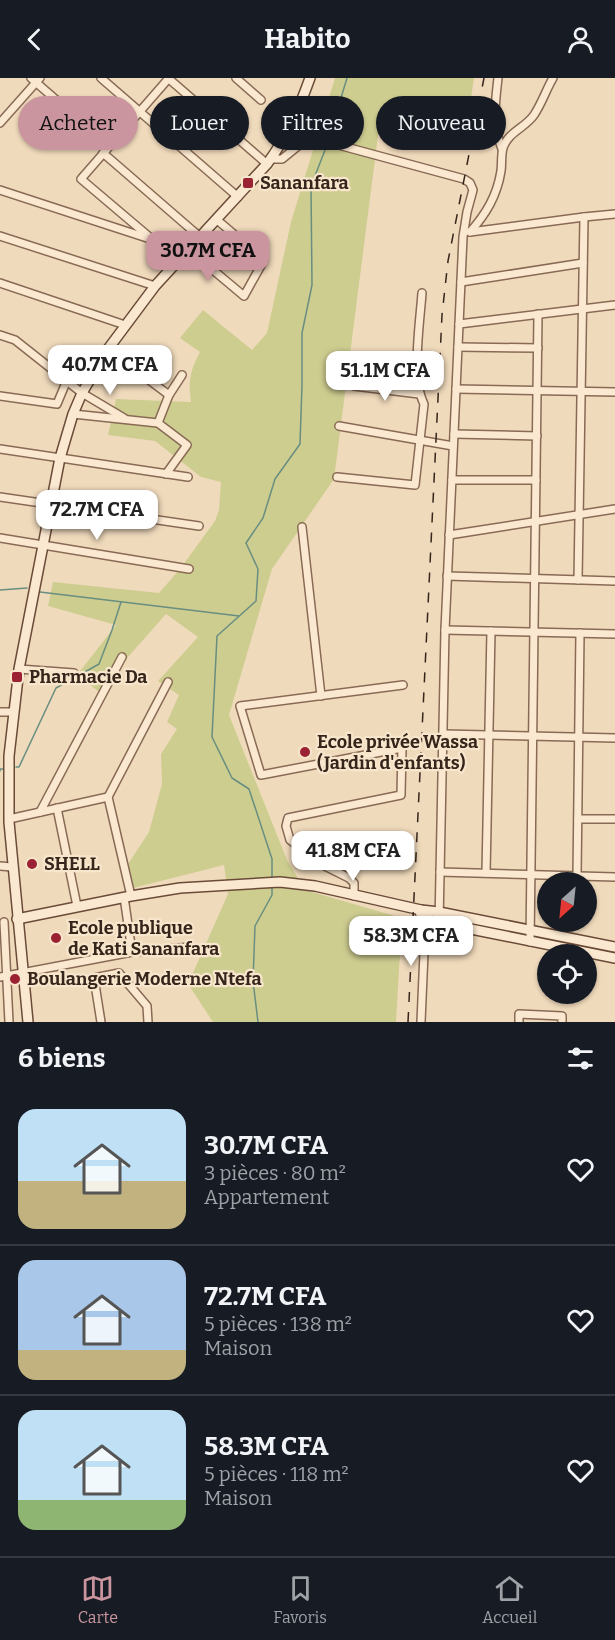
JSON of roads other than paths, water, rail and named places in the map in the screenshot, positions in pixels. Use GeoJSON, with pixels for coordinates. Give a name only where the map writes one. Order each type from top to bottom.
{"type":"FeatureCollection","features":[{"type":"Feature","properties":{"kind":"main road"},"geometry":{"type":"LineString","coordinates":[[28,1022],[4,800],[5,756],[19,669],[60,458],[73,414],[82,393],[108,349],[155,286],[269,161],[291,127],[310,78]]}},
{"type":"Feature","properties":{"kind":"main road"},"geometry":{"type":"LineString","coordinates":[[18,919],[180,888],[280,882],[315,886],[420,910],[615,947]]}},
{"type":"Feature","properties":{"kind":"main road"},"geometry":{"type":"LineString","coordinates":[[420,910],[432,921],[439,923],[615,958]]}},
{"type":"Feature","properties":{"kind":"street"},"geometry":{"type":"LineString","coordinates":[[101,78],[238,197]]}},
{"type":"Feature","properties":{"kind":"street"},"geometry":{"type":"LineString","coordinates":[[138,113],[169,78],[269,161],[282,159],[309,137],[464,179],[470,183],[473,190],[467,212],[467,234],[461,282],[453,446],[445,630],[439,923]]}},
{"type":"Feature","properties":{"kind":"street"},"geometry":{"type":"LineString","coordinates":[[236,78],[261,100]]}},
{"type":"Feature","properties":{"kind":"street"},"geometry":{"type":"LineString","coordinates":[[496,96],[498,78]]}},
{"type":"Feature","properties":{"kind":"street"},"geometry":{"type":"LineString","coordinates":[[506,142],[533,116],[553,78]]}},
{"type":"Feature","properties":{"kind":"street"},"geometry":{"type":"LineString","coordinates":[[0,123],[35,80],[53,96]]}},
{"type":"Feature","properties":{"kind":"street"},"geometry":{"type":"LineString","coordinates":[[106,150],[81,179],[153,240]]}},
{"type":"Feature","properties":{"kind":"street"},"geometry":{"type":"LineString","coordinates":[[467,234],[481,220],[494,198],[499,181],[502,150]]}},
{"type":"Feature","properties":{"kind":"street"},"geometry":{"type":"LineString","coordinates":[[103,153],[200,237]]}},
{"type":"Feature","properties":{"kind":"street"},"geometry":{"type":"LineString","coordinates":[[0,190],[187,250],[244,296],[264,260],[216,219]]}},
{"type":"Feature","properties":{"kind":"street"},"geometry":{"type":"LineString","coordinates":[[467,234],[615,214]]}},
{"type":"Feature","properties":{"kind":"street"},"geometry":{"type":"LineString","coordinates":[[578,580],[584,217]]}},
{"type":"Feature","properties":{"kind":"street"},"geometry":{"type":"LineString","coordinates":[[0,236],[155,286]]}},
{"type":"Feature","properties":{"kind":"street"},"geometry":{"type":"LineString","coordinates":[[461,282],[583,263]]}},
{"type":"Feature","properties":{"kind":"street"},"geometry":{"type":"LineString","coordinates":[[0,284],[125,326]]}},
{"type":"Feature","properties":{"kind":"street"},"geometry":{"type":"LineString","coordinates":[[337,477],[415,485],[424,404],[419,394],[417,368],[422,293]]}},
{"type":"Feature","properties":{"kind":"street"},"geometry":{"type":"LineString","coordinates":[[459,324],[615,305]]}},
{"type":"Feature","properties":{"kind":"street"},"geometry":{"type":"LineString","coordinates":[[530,942],[538,314]]}},
{"type":"Feature","properties":{"kind":"street"},"geometry":{"type":"LineString","coordinates":[[0,335],[15,340],[82,393],[127,420]]}},
{"type":"Feature","properties":{"kind":"street"},"geometry":{"type":"LineString","coordinates":[[458,347],[538,348]]}},
{"type":"Feature","properties":{"kind":"street"},"geometry":{"type":"LineString","coordinates":[[108,349],[169,395]]}},
{"type":"Feature","properties":{"kind":"street"},"geometry":{"type":"LineString","coordinates":[[158,423],[169,395],[182,375]]}},
{"type":"Feature","properties":{"kind":"street"},"geometry":{"type":"LineString","coordinates":[[0,396],[57,404],[67,380]]}},
{"type":"Feature","properties":{"kind":"street"},"geometry":{"type":"LineString","coordinates":[[354,386],[419,394]]}},
{"type":"Feature","properties":{"kind":"street"},"geometry":{"type":"LineString","coordinates":[[456,389],[615,392]]}},
{"type":"Feature","properties":{"kind":"street"},"geometry":{"type":"LineString","coordinates":[[73,414],[158,423],[187,444],[166,474]]}},
{"type":"Feature","properties":{"kind":"street"},"geometry":{"type":"LineString","coordinates":[[339,426],[453,446]]}},
{"type":"Feature","properties":{"kind":"street"},"geometry":{"type":"LineString","coordinates":[[454,434],[537,436]]}},
{"type":"Feature","properties":{"kind":"street"},"geometry":{"type":"LineString","coordinates":[[0,449],[188,477]]}},
{"type":"Feature","properties":{"kind":"street"},"geometry":{"type":"LineString","coordinates":[[452,480],[536,480]]}},
{"type":"Feature","properties":{"kind":"street"},"geometry":{"type":"LineString","coordinates":[[0,497],[199,526]]}},
{"type":"Feature","properties":{"kind":"street"},"geometry":{"type":"LineString","coordinates":[[449,536],[615,509]]}},
{"type":"Feature","properties":{"kind":"street"},"geometry":{"type":"LineString","coordinates":[[302,527],[321,696]]}},
{"type":"Feature","properties":{"kind":"street"},"geometry":{"type":"LineString","coordinates":[[0,538],[189,569]]}},
{"type":"Feature","properties":{"kind":"street"},"geometry":{"type":"LineString","coordinates":[[447,576],[615,581]]}},
{"type":"Feature","properties":{"kind":"street"},"geometry":{"type":"LineString","coordinates":[[445,630],[615,634]]}},
{"type":"Feature","properties":{"kind":"street"},"geometry":{"type":"LineString","coordinates":[[486,873],[491,631]]}},
{"type":"Feature","properties":{"kind":"street"},"geometry":{"type":"LineString","coordinates":[[577,872],[580,633]]}},
{"type":"Feature","properties":{"kind":"street"},"geometry":{"type":"LineString","coordinates":[[40,812],[122,657]]}},
{"type":"Feature","properties":{"kind":"street"},"geometry":{"type":"LineString","coordinates":[[19,669],[74,673]]}},
{"type":"Feature","properties":{"kind":"street"},"geometry":{"type":"LineString","coordinates":[[132,952],[127,897],[108,797],[168,682]]}},
{"type":"Feature","properties":{"kind":"street"},"geometry":{"type":"LineString","coordinates":[[354,896],[354,883],[349,878],[322,865],[290,840],[286,826],[288,818],[401,795],[402,748],[261,775],[240,706],[403,685]]}},
{"type":"Feature","properties":{"kind":"street"},"geometry":{"type":"LineString","coordinates":[[0,712],[13,712]]}},
{"type":"Feature","properties":{"kind":"street"},"geometry":{"type":"LineString","coordinates":[[443,734],[615,738]]}},
{"type":"Feature","properties":{"kind":"street"},"geometry":{"type":"LineString","coordinates":[[6,821],[108,797]]}},
{"type":"Feature","properties":{"kind":"street"},"geometry":{"type":"LineString","coordinates":[[57,808],[77,906]]}},
{"type":"Feature","properties":{"kind":"street"},"geometry":{"type":"LineString","coordinates":[[578,819],[615,819]]}},
{"type":"Feature","properties":{"kind":"street"},"geometry":{"type":"LineString","coordinates":[[0,866],[12,867]]}},
{"type":"Feature","properties":{"kind":"street"},"geometry":{"type":"LineString","coordinates":[[440,872],[537,874]]}},
{"type":"Feature","properties":{"kind":"street"},"geometry":{"type":"LineString","coordinates":[[597,877],[615,877]]}},
{"type":"Feature","properties":{"kind":"street"},"geometry":{"type":"LineString","coordinates":[[420,910],[425,930],[421,1022]]}},
{"type":"Feature","properties":{"kind":"street"},"geometry":{"type":"LineString","coordinates":[[9,1022],[3,976],[2,922],[18,919]]}},
{"type":"Feature","properties":{"kind":"street"},"geometry":{"type":"LineString","coordinates":[[3,976],[132,952],[191,947]]}},
{"type":"Feature","properties":{"kind":"street"},"geometry":{"type":"LineString","coordinates":[[101,1022],[94,978],[119,973],[147,1006],[148,1022]]}},
{"type":"Feature","properties":{"kind":"street"},"geometry":{"type":"LineString","coordinates":[[519,1022],[519,1014],[562,1016],[562,1022]]}},
{"type":"Feature","properties":{"kind":"waterway"},"geometry":{"type":"LineString","coordinates":[[342,96],[347,78]]}},
{"type":"Feature","properties":{"kind":"waterway"},"geometry":{"type":"LineString","coordinates":[[272,879],[272,859],[249,789],[232,778],[212,737],[217,636],[256,601],[258,569],[246,543],[263,518],[275,479],[300,444],[302,333],[312,285],[311,186],[325,150]]}},
{"type":"Feature","properties":{"kind":"waterway"},"geometry":{"type":"LineString","coordinates":[[0,590],[27,588]]}},
{"type":"Feature","properties":{"kind":"waterway"},"geometry":{"type":"LineString","coordinates":[[40,592],[239,616]]}},
{"type":"Feature","properties":{"kind":"waterway"},"geometry":{"type":"LineString","coordinates":[[16,767],[19,767],[56,688],[99,664],[121,602]]}},
{"type":"Feature","properties":{"kind":"waterway"},"geometry":{"type":"LineString","coordinates":[[0,771],[3,769]]}},
{"type":"Feature","properties":{"kind":"waterway"},"geometry":{"type":"LineString","coordinates":[[258,1022],[253,981],[255,926],[272,895],[272,886]]}},
{"type":"Feature","properties":{"kind":"railway"},"geometry":{"type":"LineString","coordinates":[[408,1022],[442,315],[448,261],[484,78]]}},
{"type":"Feature","properties":{"kind":"place","name":"Sananfara"},"geometry":{"type":"Point","coordinates":[248,183]}},
{"type":"Feature","properties":{"kind":"place","name":"Pharmacie Da"},"geometry":{"type":"Point","coordinates":[17,677]}},
{"type":"Feature","properties":{"kind":"place","name":"Ecole privée Wassa (Jardin d'enfants)"},"geometry":{"type":"Point","coordinates":[305,752]}},
{"type":"Feature","properties":{"kind":"place","name":"SHELL"},"geometry":{"type":"Point","coordinates":[32,864]}},
{"type":"Feature","properties":{"kind":"place","name":"Ecole publique de Kati Sananfara"},"geometry":{"type":"Point","coordinates":[56,938]}},
{"type":"Feature","properties":{"kind":"place","name":"Boulangerie Moderne Ntefa"},"geometry":{"type":"Point","coordinates":[15,979]}}]}
